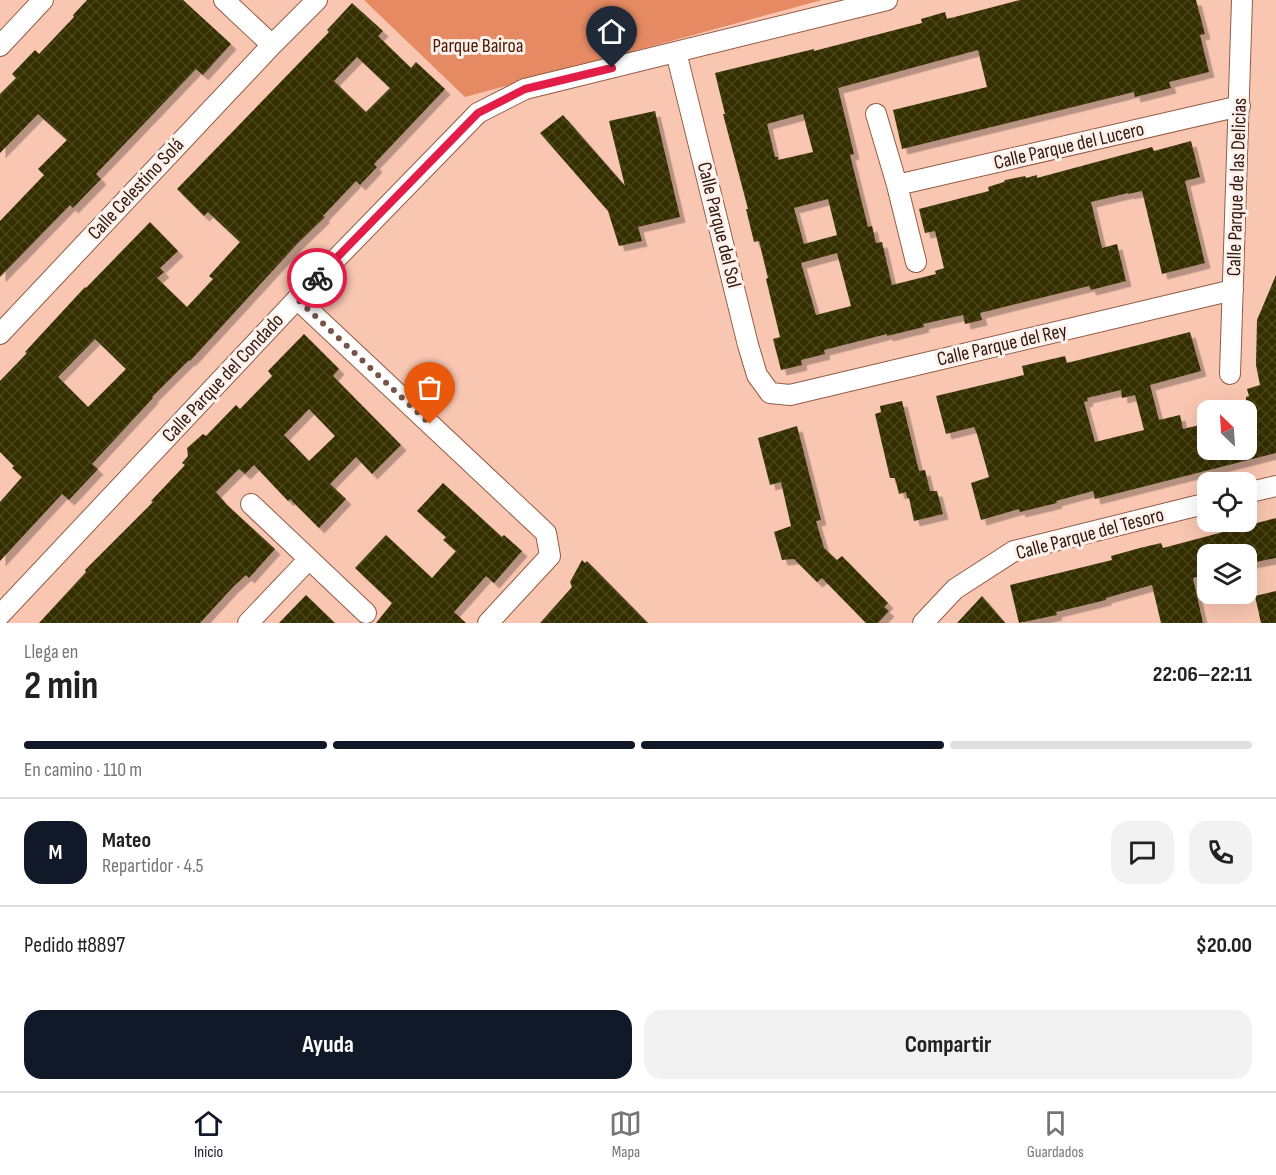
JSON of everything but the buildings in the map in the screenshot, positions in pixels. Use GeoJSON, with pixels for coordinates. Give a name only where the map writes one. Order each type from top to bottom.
{"type":"FeatureCollection","features":[{"type":"Feature","properties":{"kind":"street"},"geometry":{"type":"LineString","coordinates":[[0,46],[43,0]]}},
{"type":"Feature","properties":{"kind":"street"},"geometry":{"type":"LineString","coordinates":[[224,0],[272,45]]}},
{"type":"Feature","properties":{"kind":"street","name":"Calle Celestino Solá"},"geometry":{"type":"LineString","coordinates":[[0,334],[317,0]]}},
{"type":"Feature","properties":{"kind":"street","name":"Calle Parque del Condado"},"geometry":{"type":"LineString","coordinates":[[0,615],[297,299],[478,113],[525,89],[887,0]]}},
{"type":"Feature","properties":{"kind":"street","name":"Calle Parque de las Delicias"},"geometry":{"type":"LineString","coordinates":[[1230,374],[1242,0]]}},
{"type":"Feature","properties":{"kind":"street","name":"Calle Parque del Sol"},"geometry":{"type":"LineString","coordinates":[[676,52],[748,345],[757,375],[770,393]]}},
{"type":"Feature","properties":{"kind":"street","name":"Calle Parque del Lucero"},"geometry":{"type":"LineString","coordinates":[[897,185],[1240,106]]}},
{"type":"Feature","properties":{"kind":"street"},"geometry":{"type":"LineString","coordinates":[[876,114],[916,262]]}},
{"type":"Feature","properties":{"kind":"street","name":"Calle Parque del Rey"},"geometry":{"type":"LineString","coordinates":[[770,393],[790,395],[1233,290]]}},
{"type":"Feature","properties":{"kind":"street"},"geometry":{"type":"LineString","coordinates":[[297,299],[546,532],[550,556],[488,623]]}},
{"type":"Feature","properties":{"kind":"street"},"geometry":{"type":"LineString","coordinates":[[1257,490],[1276,486]]}},
{"type":"Feature","properties":{"kind":"street"},"geometry":{"type":"LineString","coordinates":[[251,504],[366,613]]}},
{"type":"Feature","properties":{"kind":"street","name":"Calle Parque del Tesoro"},"geometry":{"type":"LineString","coordinates":[[923,623],[955,589],[1014,551],[1197,506]]}},
{"type":"Feature","properties":{"kind":"street"},"geometry":{"type":"LineString","coordinates":[[248,623],[309,559]]}},
{"type":"Feature","properties":{"kind":"green space","name":"Parque Bairoa"},"geometry":{"type":"Polygon","coordinates":[[[364,0],[822,0],[465,97],[364,0]]]}},
{"type":"Feature","properties":{"kind":"way so far"},"geometry":{"type":"LineString","coordinates":[[317,278],[297,299],[430,424]]}},
{"type":"Feature","properties":{"kind":"route"},"geometry":{"type":"LineString","coordinates":[[317,278],[478,113],[525,89],[612,68]]}}]}
